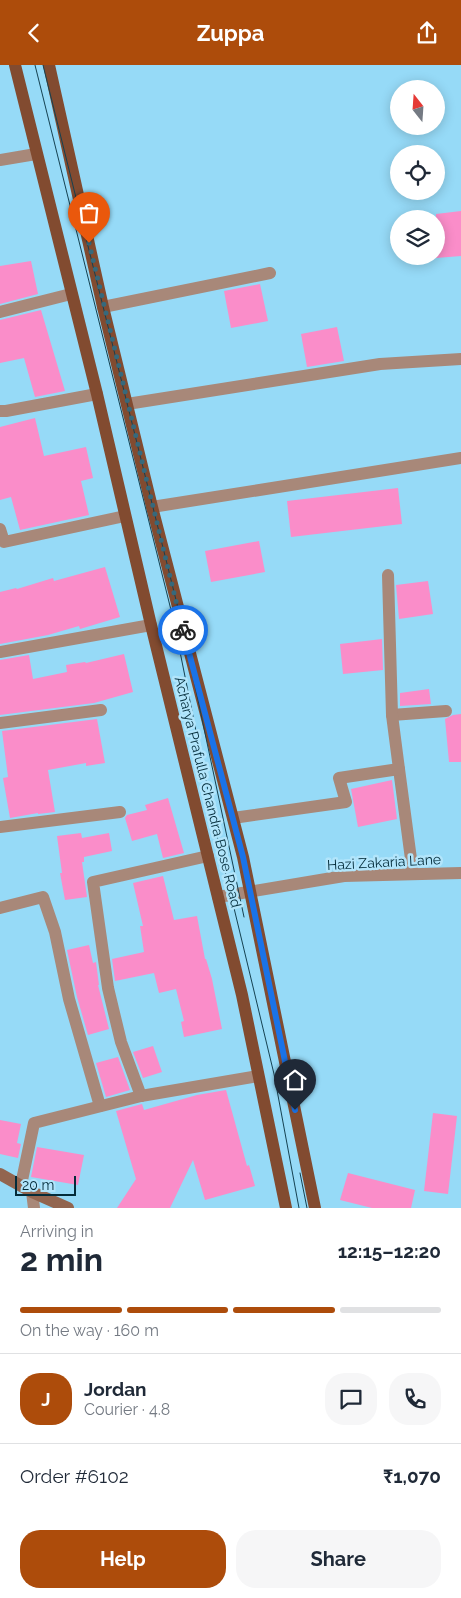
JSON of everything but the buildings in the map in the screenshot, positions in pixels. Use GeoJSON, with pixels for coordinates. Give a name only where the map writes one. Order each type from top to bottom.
{"type":"FeatureCollection","features":[{"type":"Feature","properties":{"kind":"main road","name":"Acharya Prafulla Chandra Bose Road"},"geometry":{"type":"LineString","coordinates":[[15,65],[97,394],[151,625],[242,995],[286,1208]]}},
{"type":"Feature","properties":{"kind":"main road","name":"Acharya Prafulla Chandra Bose Road"},"geometry":{"type":"LineString","coordinates":[[49,65],[103,307],[152,507],[233,818],[315,1208]]}},
{"type":"Feature","properties":{"kind":"street"},"geometry":{"type":"LineString","coordinates":[[0,160],[36,154]]}},
{"type":"Feature","properties":{"kind":"street"},"geometry":{"type":"LineString","coordinates":[[103,307],[270,273]]}},
{"type":"Feature","properties":{"kind":"street"},"geometry":{"type":"LineString","coordinates":[[0,311],[72,294]]}},
{"type":"Feature","properties":{"kind":"street"},"geometry":{"type":"LineString","coordinates":[[127,404],[380,364],[461,359]]}},
{"type":"Feature","properties":{"kind":"street"},"geometry":{"type":"LineString","coordinates":[[0,411],[97,394]]}},
{"type":"Feature","properties":{"kind":"street"},"geometry":{"type":"LineString","coordinates":[[152,507],[461,458]]}},
{"type":"Feature","properties":{"kind":"street"},"geometry":{"type":"LineString","coordinates":[[0,529],[4,542],[125,516]]}},
{"type":"Feature","properties":{"kind":"street"},"geometry":{"type":"LineString","coordinates":[[388,575],[392,715],[413,874]]}},
{"type":"Feature","properties":{"kind":"street"},"geometry":{"type":"LineString","coordinates":[[0,652],[151,625]]}},
{"type":"Feature","properties":{"kind":"street"},"geometry":{"type":"LineString","coordinates":[[0,723],[101,710]]}},
{"type":"Feature","properties":{"kind":"street"},"geometry":{"type":"LineString","coordinates":[[392,715],[446,711]]}},
{"type":"Feature","properties":{"kind":"street"},"geometry":{"type":"LineString","coordinates":[[233,818],[346,802],[338,778],[399,769]]}},
{"type":"Feature","properties":{"kind":"street"},"geometry":{"type":"LineString","coordinates":[[0,827],[120,812]]}},
{"type":"Feature","properties":{"kind":"street"},"geometry":{"type":"LineString","coordinates":[[141,1096],[121,1042],[108,988],[92,882],[208,856]]}},
{"type":"Feature","properties":{"kind":"street","name":"Hazi Zakaria Lane"},"geometry":{"type":"LineString","coordinates":[[218,897],[344,876],[461,873]]}},
{"type":"Feature","properties":{"kind":"street"},"geometry":{"type":"LineString","coordinates":[[0,908],[43,897],[55,933],[68,999],[100,1106]]}},
{"type":"Feature","properties":{"kind":"street"},"geometry":{"type":"LineString","coordinates":[[34,1208],[26,1189],[34,1123],[141,1096],[258,1076]]}},
{"type":"Feature","properties":{"kind":"street"},"geometry":{"type":"LineString","coordinates":[[0,1174],[26,1189],[68,1208]]}},
{"type":"Feature","properties":{"kind":"tram line"},"geometry":{"type":"LineString","coordinates":[[35,65],[174,622],[220,850],[274,1074],[299,1208]]}},
{"type":"Feature","properties":{"kind":"tram line"},"geometry":{"type":"LineString","coordinates":[[43,65],[181,620],[244,917]]}},
{"type":"Feature","properties":{"kind":"tram line"},"geometry":{"type":"LineString","coordinates":[[300,1173],[307,1208]]}},
{"type":"Feature","properties":{"kind":"way so far"},"geometry":{"type":"LineString","coordinates":[[89,243],[103,307],[183,630]]}},
{"type":"Feature","properties":{"kind":"route"},"geometry":{"type":"LineString","coordinates":[[183,630],[243,857],[295,1110]]}}]}
